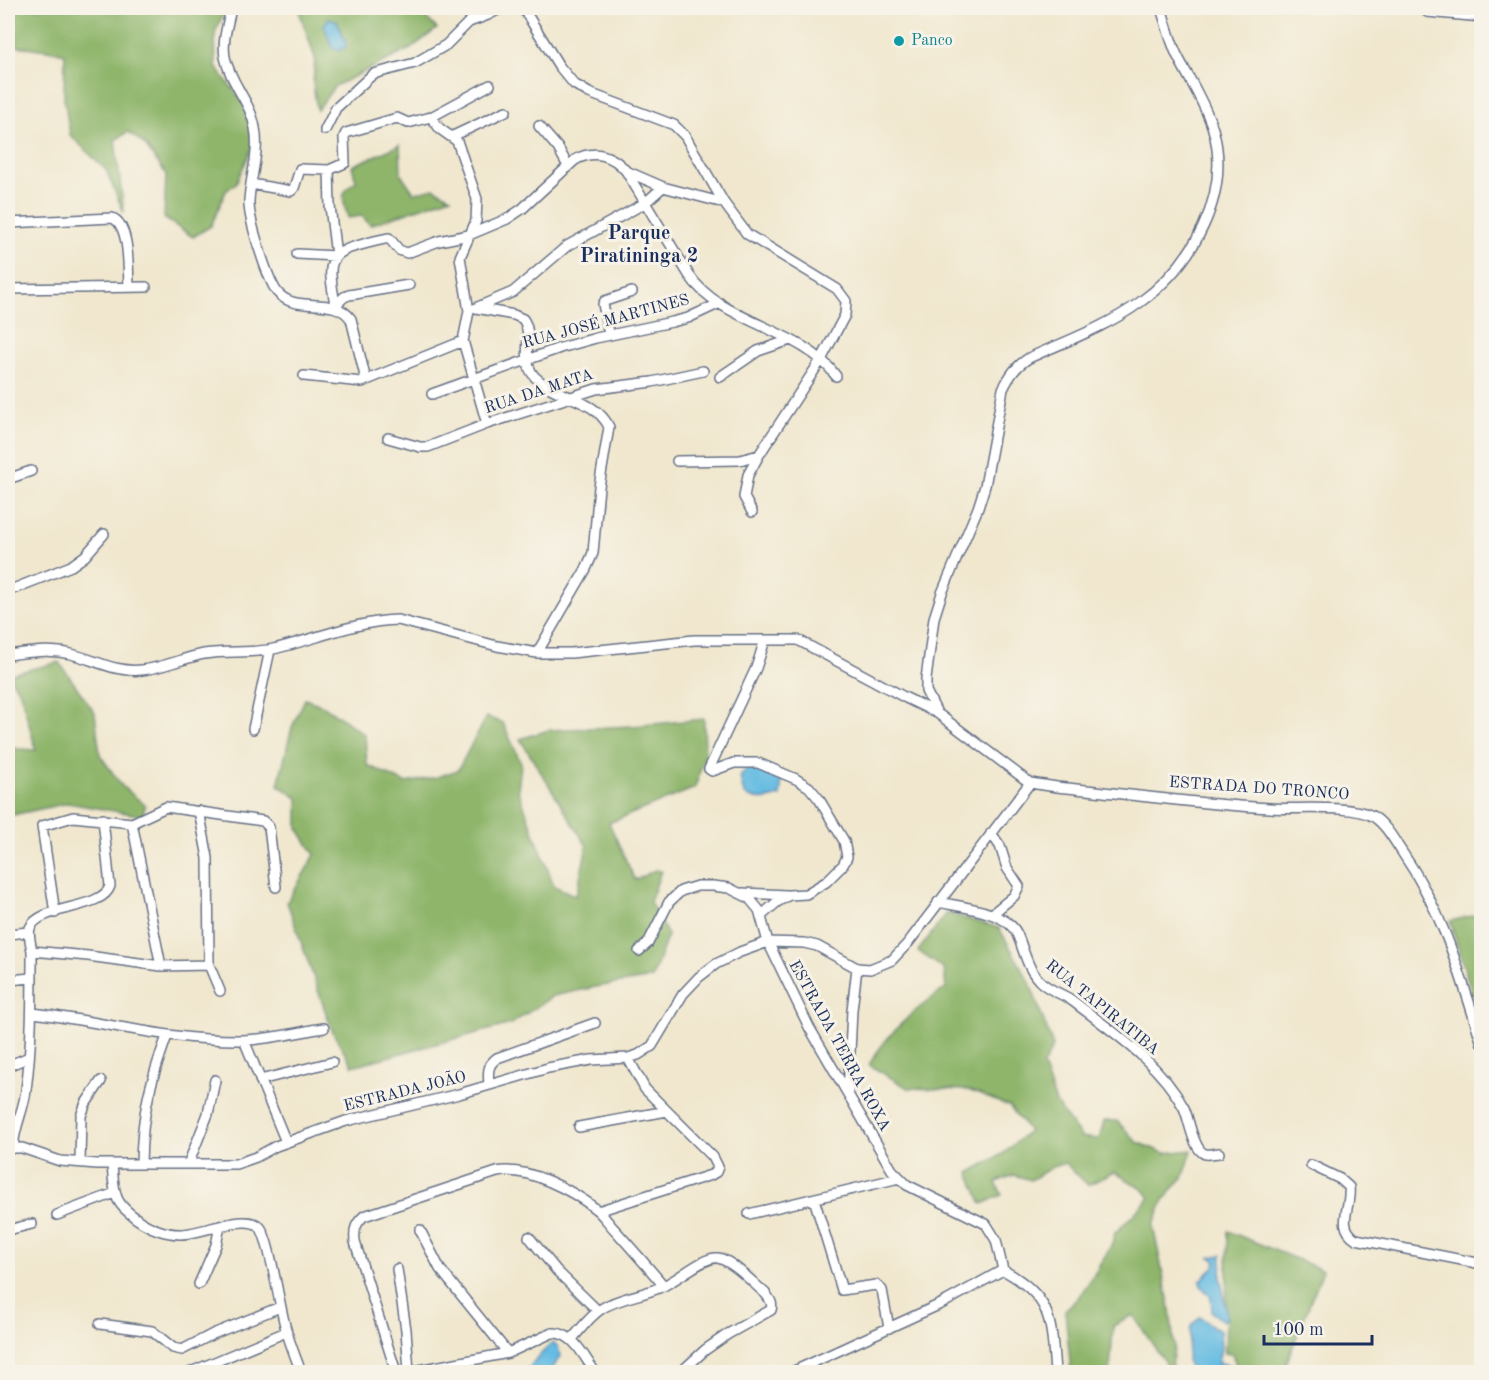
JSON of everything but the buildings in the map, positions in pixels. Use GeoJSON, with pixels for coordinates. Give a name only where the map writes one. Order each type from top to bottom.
{"type":"FeatureCollection","features":[{"type":"Feature","properties":{"kind":"street"},"geometry":{"type":"LineString","coordinates":[[231,8],[225,32],[225,56],[229,70],[250,110],[257,145],[251,184],[249,211],[251,223],[277,291],[282,297],[296,303],[335,306],[347,313],[351,319],[366,380]]}},
{"type":"Feature","properties":{"kind":"street"},"geometry":{"type":"LineString","coordinates":[[325,130],[336,108],[373,74],[415,63],[446,45],[469,22],[502,8]]}},
{"type":"Feature","properties":{"kind":"street"},"geometry":{"type":"LineString","coordinates":[[523,8],[559,66],[574,84],[589,93],[674,125],[685,136],[724,203],[747,234],[842,294],[847,308],[845,315],[821,360],[759,455],[748,476],[744,497],[752,512]]}},
{"type":"Feature","properties":{"kind":"street"},"geometry":{"type":"LineString","coordinates":[[937,713],[926,691],[926,662],[934,618],[985,486],[1003,389],[1008,379],[1020,363],[1095,328],[1140,303],[1167,279],[1184,259],[1200,235],[1208,216],[1216,179],[1214,132],[1177,53],[1161,8]]}},
{"type":"Feature","properties":{"kind":"street"},"geometry":{"type":"LineString","coordinates":[[1427,12],[1482,17]]}},
{"type":"Feature","properties":{"kind":"street"},"geometry":{"type":"LineString","coordinates":[[251,184],[291,191],[294,188],[297,171],[300,169],[329,170],[345,163],[344,137],[346,133],[397,118],[408,123],[431,117],[490,85]]}},
{"type":"Feature","properties":{"kind":"street"},"geometry":{"type":"LineString","coordinates":[[453,136],[506,111]]}},
{"type":"Feature","properties":{"kind":"street"},"geometry":{"type":"LineString","coordinates":[[431,117],[440,129],[453,136],[477,199],[476,221],[462,250],[460,265],[472,309],[463,341],[487,424]]}},
{"type":"Feature","properties":{"kind":"street"},"geometry":{"type":"LineString","coordinates":[[539,126],[558,148],[568,166]]}},
{"type":"Feature","properties":{"kind":"street"},"geometry":{"type":"LineString","coordinates":[[297,254],[336,255],[344,249],[389,238],[399,250],[407,253],[439,241],[469,235],[507,219],[522,209],[581,156],[598,154],[612,158],[626,171],[693,281],[720,303],[790,340],[821,360],[836,376]]}},
{"type":"Feature","properties":{"kind":"street"},"geometry":{"type":"LineString","coordinates":[[329,170],[330,206],[336,255],[331,270],[335,306]]}},
{"type":"Feature","properties":{"kind":"street"},"geometry":{"type":"LineString","coordinates":[[626,171],[663,187],[724,203]]}},
{"type":"Feature","properties":{"kind":"street"},"geometry":{"type":"LineString","coordinates":[[696,196],[710,180]]}},
{"type":"Feature","properties":{"kind":"street"},"geometry":{"type":"LineString","coordinates":[[472,309],[513,292],[567,246],[645,203],[663,187]]}},
{"type":"Feature","properties":{"kind":"street"},"geometry":{"type":"LineString","coordinates":[[8,223],[111,218],[118,220],[124,230],[129,287]]}},
{"type":"Feature","properties":{"kind":"street"},"geometry":{"type":"LineString","coordinates":[[335,306],[349,294],[409,285]]}},
{"type":"Feature","properties":{"kind":"street"},"geometry":{"type":"LineString","coordinates":[[8,290],[146,287]]}},
{"type":"Feature","properties":{"kind":"street"},"geometry":{"type":"LineString","coordinates":[[609,335],[603,304],[605,301],[632,292]]}},
{"type":"Feature","properties":{"kind":"street","name":"RUA JOSÉ MARTINES"},"geometry":{"type":"LineString","coordinates":[[432,394],[527,358],[609,335],[680,320],[720,303]]}},
{"type":"Feature","properties":{"kind":"street"},"geometry":{"type":"LineString","coordinates":[[472,309],[514,315],[523,319],[527,328],[527,358],[530,369],[537,379],[599,414],[609,427],[599,487],[592,554],[586,569],[537,653]]}},
{"type":"Feature","properties":{"kind":"street"},"geometry":{"type":"LineString","coordinates":[[720,376],[758,351],[790,340]]}},
{"type":"Feature","properties":{"kind":"street"},"geometry":{"type":"LineString","coordinates":[[303,376],[362,382],[463,341]]}},
{"type":"Feature","properties":{"kind":"street","name":"RUA DA MATA"},"geometry":{"type":"LineString","coordinates":[[388,438],[428,447],[487,424],[609,386],[652,382],[703,371]]}},
{"type":"Feature","properties":{"kind":"street"},"geometry":{"type":"LineString","coordinates":[[677,461],[740,460],[759,455]]}},
{"type":"Feature","properties":{"kind":"street"},"geometry":{"type":"LineString","coordinates":[[8,479],[31,471]]}},
{"type":"Feature","properties":{"kind":"street"},"geometry":{"type":"LineString","coordinates":[[8,591],[71,566],[85,556],[104,534]]}},
{"type":"Feature","properties":{"kind":"street"},"geometry":{"type":"LineString","coordinates":[[8,655],[45,651],[62,652],[127,671],[153,669],[205,654],[270,650],[386,620],[412,622],[497,646],[537,653],[570,653],[666,642],[798,640],[937,713],[1030,783],[908,943],[892,960],[870,969],[857,968],[852,1010],[848,1095]]}},
{"type":"Feature","properties":{"kind":"street"},"geometry":{"type":"LineString","coordinates":[[639,951],[648,943],[669,902],[681,891],[697,886],[713,886],[742,893],[806,894],[835,874],[847,857],[844,841],[819,799],[808,787],[796,779],[758,763],[734,763],[712,771],[709,769],[756,668],[765,640]]}},
{"type":"Feature","properties":{"kind":"street"},"geometry":{"type":"LineString","coordinates":[[253,729],[270,650]]}},
{"type":"Feature","properties":{"kind":"street","name":"ESTRADA DO TRONCO"},"geometry":{"type":"LineString","coordinates":[[1030,783],[1270,808],[1351,810],[1373,816],[1396,842],[1430,895],[1458,968],[1482,1044]]}},
{"type":"Feature","properties":{"kind":"street"},"geometry":{"type":"LineString","coordinates":[[55,913],[42,826],[73,817],[132,823],[166,807],[263,821],[269,827],[276,887]]}},
{"type":"Feature","properties":{"kind":"street"},"geometry":{"type":"LineString","coordinates":[[199,811],[208,858],[209,965],[220,991]]}},
{"type":"Feature","properties":{"kind":"street"},"geometry":{"type":"LineString","coordinates":[[10,1149],[24,1107],[29,1057],[32,951],[29,932],[32,925],[55,913],[99,899],[109,891],[103,819]]}},
{"type":"Feature","properties":{"kind":"street"},"geometry":{"type":"LineString","coordinates":[[132,823],[161,966]]}},
{"type":"Feature","properties":{"kind":"street"},"geometry":{"type":"LineString","coordinates":[[991,833],[1000,846],[1007,868],[1019,886],[1014,896],[992,914]]}},
{"type":"Feature","properties":{"kind":"street"},"geometry":{"type":"LineString","coordinates":[[742,893],[756,904],[768,942]]}},
{"type":"Feature","properties":{"kind":"street"},"geometry":{"type":"LineString","coordinates":[[761,916],[789,895]]}},
{"type":"Feature","properties":{"kind":"street","name":"RUA TAPIRATIBA"},"geometry":{"type":"LineString","coordinates":[[939,902],[992,914],[1010,925],[1017,933],[1027,962],[1041,982],[1051,990],[1065,995],[1102,1024],[1168,1082],[1184,1109],[1200,1151],[1205,1154],[1219,1154]]}},
{"type":"Feature","properties":{"kind":"street"},"geometry":{"type":"LineString","coordinates":[[8,934],[29,932]]}},
{"type":"Feature","properties":{"kind":"street","name":"ESTRADA TERRA ROXA"},"geometry":{"type":"LineString","coordinates":[[857,968],[817,946],[804,943],[768,942],[804,1018],[882,1155],[907,1185],[986,1224],[996,1240],[1003,1270]]}},
{"type":"Feature","properties":{"kind":"street","name":"ESTRADA JOÃO"},"geometry":{"type":"LineString","coordinates":[[10,1149],[22,1148],[60,1161],[112,1164],[189,1162],[237,1164],[286,1142],[346,1122],[573,1063],[628,1058],[652,1046],[683,994],[699,977],[716,964],[768,942]]}},
{"type":"Feature","properties":{"kind":"street"},"geometry":{"type":"LineString","coordinates":[[32,951],[161,966],[209,965]]}},
{"type":"Feature","properties":{"kind":"street"},"geometry":{"type":"LineString","coordinates":[[8,980],[32,978]]}},
{"type":"Feature","properties":{"kind":"street"},"geometry":{"type":"LineString","coordinates":[[32,1013],[74,1018],[167,1036],[244,1040],[324,1028]]}},
{"type":"Feature","properties":{"kind":"street"},"geometry":{"type":"LineString","coordinates":[[489,1084],[488,1069],[490,1063],[497,1058],[595,1023]]}},
{"type":"Feature","properties":{"kind":"street"},"geometry":{"type":"LineString","coordinates":[[141,1163],[141,1131],[145,1104],[167,1036]]}},
{"type":"Feature","properties":{"kind":"street"},"geometry":{"type":"LineString","coordinates":[[244,1040],[286,1142]]}},
{"type":"Feature","properties":{"kind":"street"},"geometry":{"type":"LineString","coordinates":[[8,1066],[29,1057]]}},
{"type":"Feature","properties":{"kind":"street"},"geometry":{"type":"LineString","coordinates":[[598,1211],[716,1172],[717,1162],[645,1089],[628,1058]]}},
{"type":"Feature","properties":{"kind":"street"},"geometry":{"type":"LineString","coordinates":[[260,1080],[332,1062]]}},
{"type":"Feature","properties":{"kind":"street"},"geometry":{"type":"LineString","coordinates":[[189,1162],[208,1114],[215,1080]]}},
{"type":"Feature","properties":{"kind":"street"},"geometry":{"type":"LineString","coordinates":[[80,1162],[81,1116],[86,1103],[101,1081]]}},
{"type":"Feature","properties":{"kind":"street"},"geometry":{"type":"LineString","coordinates":[[579,1127],[667,1111]]}},
{"type":"Feature","properties":{"kind":"street"},"geometry":{"type":"LineString","coordinates":[[112,1164],[118,1201],[140,1221],[164,1232],[188,1234],[245,1221],[260,1228],[264,1235],[286,1332],[302,1372]]}},
{"type":"Feature","properties":{"kind":"street"},"geometry":{"type":"LineString","coordinates":[[1311,1165],[1341,1179],[1349,1188],[1345,1215],[1346,1230],[1356,1239],[1482,1264]]}},
{"type":"Feature","properties":{"kind":"street"},"geometry":{"type":"LineString","coordinates":[[396,1372],[355,1242],[354,1230],[364,1216],[508,1170],[522,1171],[539,1177],[598,1211],[664,1286]]}},
{"type":"Feature","properties":{"kind":"street"},"geometry":{"type":"LineString","coordinates":[[749,1214],[899,1178]]}},
{"type":"Feature","properties":{"kind":"street"},"geometry":{"type":"LineString","coordinates":[[57,1215],[115,1193]]}},
{"type":"Feature","properties":{"kind":"street"},"geometry":{"type":"LineString","coordinates":[[814,1198],[842,1290],[876,1285],[882,1290],[889,1328]]}},
{"type":"Feature","properties":{"kind":"street"},"geometry":{"type":"LineString","coordinates":[[8,1230],[32,1224]]}},
{"type":"Feature","properties":{"kind":"street"},"geometry":{"type":"LineString","coordinates":[[199,1284],[216,1245],[220,1226]]}},
{"type":"Feature","properties":{"kind":"street"},"geometry":{"type":"LineString","coordinates":[[420,1230],[440,1269],[508,1353]]}},
{"type":"Feature","properties":{"kind":"street"},"geometry":{"type":"LineString","coordinates":[[529,1237],[557,1271],[598,1311]]}},
{"type":"Feature","properties":{"kind":"street"},"geometry":{"type":"LineString","coordinates":[[572,1339],[598,1311],[612,1302],[664,1286],[705,1261],[721,1258],[766,1294],[772,1305],[771,1310],[766,1315],[728,1334],[705,1350],[681,1372]]}},
{"type":"Feature","properties":{"kind":"street"},"geometry":{"type":"LineString","coordinates":[[397,1269],[406,1330],[409,1372],[508,1353],[552,1333],[564,1334],[572,1339],[595,1372]]}},
{"type":"Feature","properties":{"kind":"street"},"geometry":{"type":"LineString","coordinates":[[792,1372],[963,1293],[1003,1270],[1024,1282],[1040,1298],[1052,1331],[1055,1372]]}},
{"type":"Feature","properties":{"kind":"street"},"geometry":{"type":"LineString","coordinates":[[100,1324],[152,1331],[173,1348],[182,1350],[213,1334],[280,1307]]}},
{"type":"Feature","properties":{"kind":"street"},"geometry":{"type":"LineString","coordinates":[[191,1372],[286,1332]]}},
{"type":"Feature","properties":{"kind":"green space"},"geometry":{"type":"Polygon","coordinates":[[[8,8],[226,8],[215,33],[216,67],[246,106],[254,144],[236,183],[226,191],[211,226],[193,237],[164,218],[166,174],[145,145],[128,132],[115,140],[124,213],[106,170],[70,135],[64,98],[65,54],[8,45],[8,8]]]}},
{"type":"Feature","properties":{"kind":"green space"},"geometry":{"type":"Polygon","coordinates":[[[298,8],[417,8],[437,29],[410,49],[335,86],[317,110],[313,84],[315,58],[298,8]]]}},
{"type":"Feature","properties":{"kind":"green space"},"geometry":{"type":"Polygon","coordinates":[[[400,145],[401,174],[414,193],[434,188],[451,197],[370,225],[362,216],[348,218],[343,197],[346,189],[356,181],[352,166],[400,145]]]}},
{"type":"Feature","properties":{"kind":"green space"},"geometry":{"type":"Polygon","coordinates":[[[59,662],[95,713],[100,755],[122,786],[145,805],[143,816],[68,803],[8,816],[8,746],[36,750],[20,692],[8,675],[59,662]]]}},
{"type":"Feature","properties":{"kind":"green space"},"geometry":{"type":"Polygon","coordinates":[[[305,699],[324,706],[365,735],[367,765],[405,783],[458,770],[486,717],[503,723],[521,763],[518,790],[554,886],[576,896],[587,846],[520,739],[549,730],[633,726],[704,719],[705,755],[695,788],[609,823],[635,880],[655,870],[661,871],[650,902],[668,935],[652,978],[553,996],[511,1024],[353,1066],[333,1033],[287,902],[315,855],[298,828],[298,798],[278,785],[292,727],[305,699]]]}},
{"type":"Feature","properties":{"kind":"green space"},"geometry":{"type":"Polygon","coordinates":[[[947,913],[999,928],[1030,983],[1053,1046],[1043,1066],[1056,1103],[1081,1137],[1099,1139],[1104,1121],[1117,1121],[1137,1142],[1164,1153],[1192,1150],[1184,1176],[1164,1200],[1153,1226],[1170,1308],[1174,1347],[1171,1372],[1133,1315],[1113,1326],[1110,1372],[1071,1372],[1065,1310],[1078,1298],[1094,1275],[1112,1244],[1115,1233],[1150,1198],[1144,1190],[1115,1172],[1088,1185],[1065,1163],[1052,1167],[1031,1180],[1014,1175],[996,1182],[1002,1195],[982,1204],[969,1173],[1004,1153],[1029,1131],[1009,1106],[968,1090],[908,1088],[869,1065],[884,1042],[903,1022],[946,988],[944,969],[918,951],[947,913]]]}},
{"type":"Feature","properties":{"kind":"green space"},"geometry":{"type":"Polygon","coordinates":[[[1482,914],[1481,1024],[1450,921],[1482,914]]]}},
{"type":"Feature","properties":{"kind":"green space"},"geometry":{"type":"Polygon","coordinates":[[[1228,1231],[1323,1270],[1283,1372],[1239,1372],[1232,1354],[1225,1353],[1228,1231]]]}},
{"type":"Feature","properties":{"kind":"water"},"geometry":{"type":"Polygon","coordinates":[[[329,18],[337,21],[346,43],[346,47],[338,51],[332,47],[324,25],[329,18]]]}},
{"type":"Feature","properties":{"kind":"water"},"geometry":{"type":"Polygon","coordinates":[[[750,764],[782,779],[780,796],[762,800],[744,794],[740,777],[750,764]]]}},
{"type":"Feature","properties":{"kind":"water"},"geometry":{"type":"Polygon","coordinates":[[[1222,1255],[1221,1278],[1227,1318],[1223,1321],[1212,1312],[1211,1297],[1201,1286],[1200,1281],[1214,1267],[1216,1261],[1210,1257],[1222,1255]]]}},
{"type":"Feature","properties":{"kind":"water"},"geometry":{"type":"Polygon","coordinates":[[[1200,1317],[1220,1331],[1221,1348],[1218,1363],[1234,1366],[1235,1372],[1191,1372],[1187,1359],[1191,1326],[1200,1317]]]}},
{"type":"Feature","properties":{"kind":"water"},"geometry":{"type":"Polygon","coordinates":[[[553,1342],[558,1347],[560,1356],[551,1372],[526,1372],[536,1359],[553,1342]]]}},
{"type":"Feature","properties":{"kind":"place","name":"Panco"},"geometry":{"type":"Point","coordinates":[899,41]}},
{"type":"Feature","properties":{"kind":"district","name":"Parque Piratininga 2"},"geometry":{"type":"Point","coordinates":[639,246]}}]}
